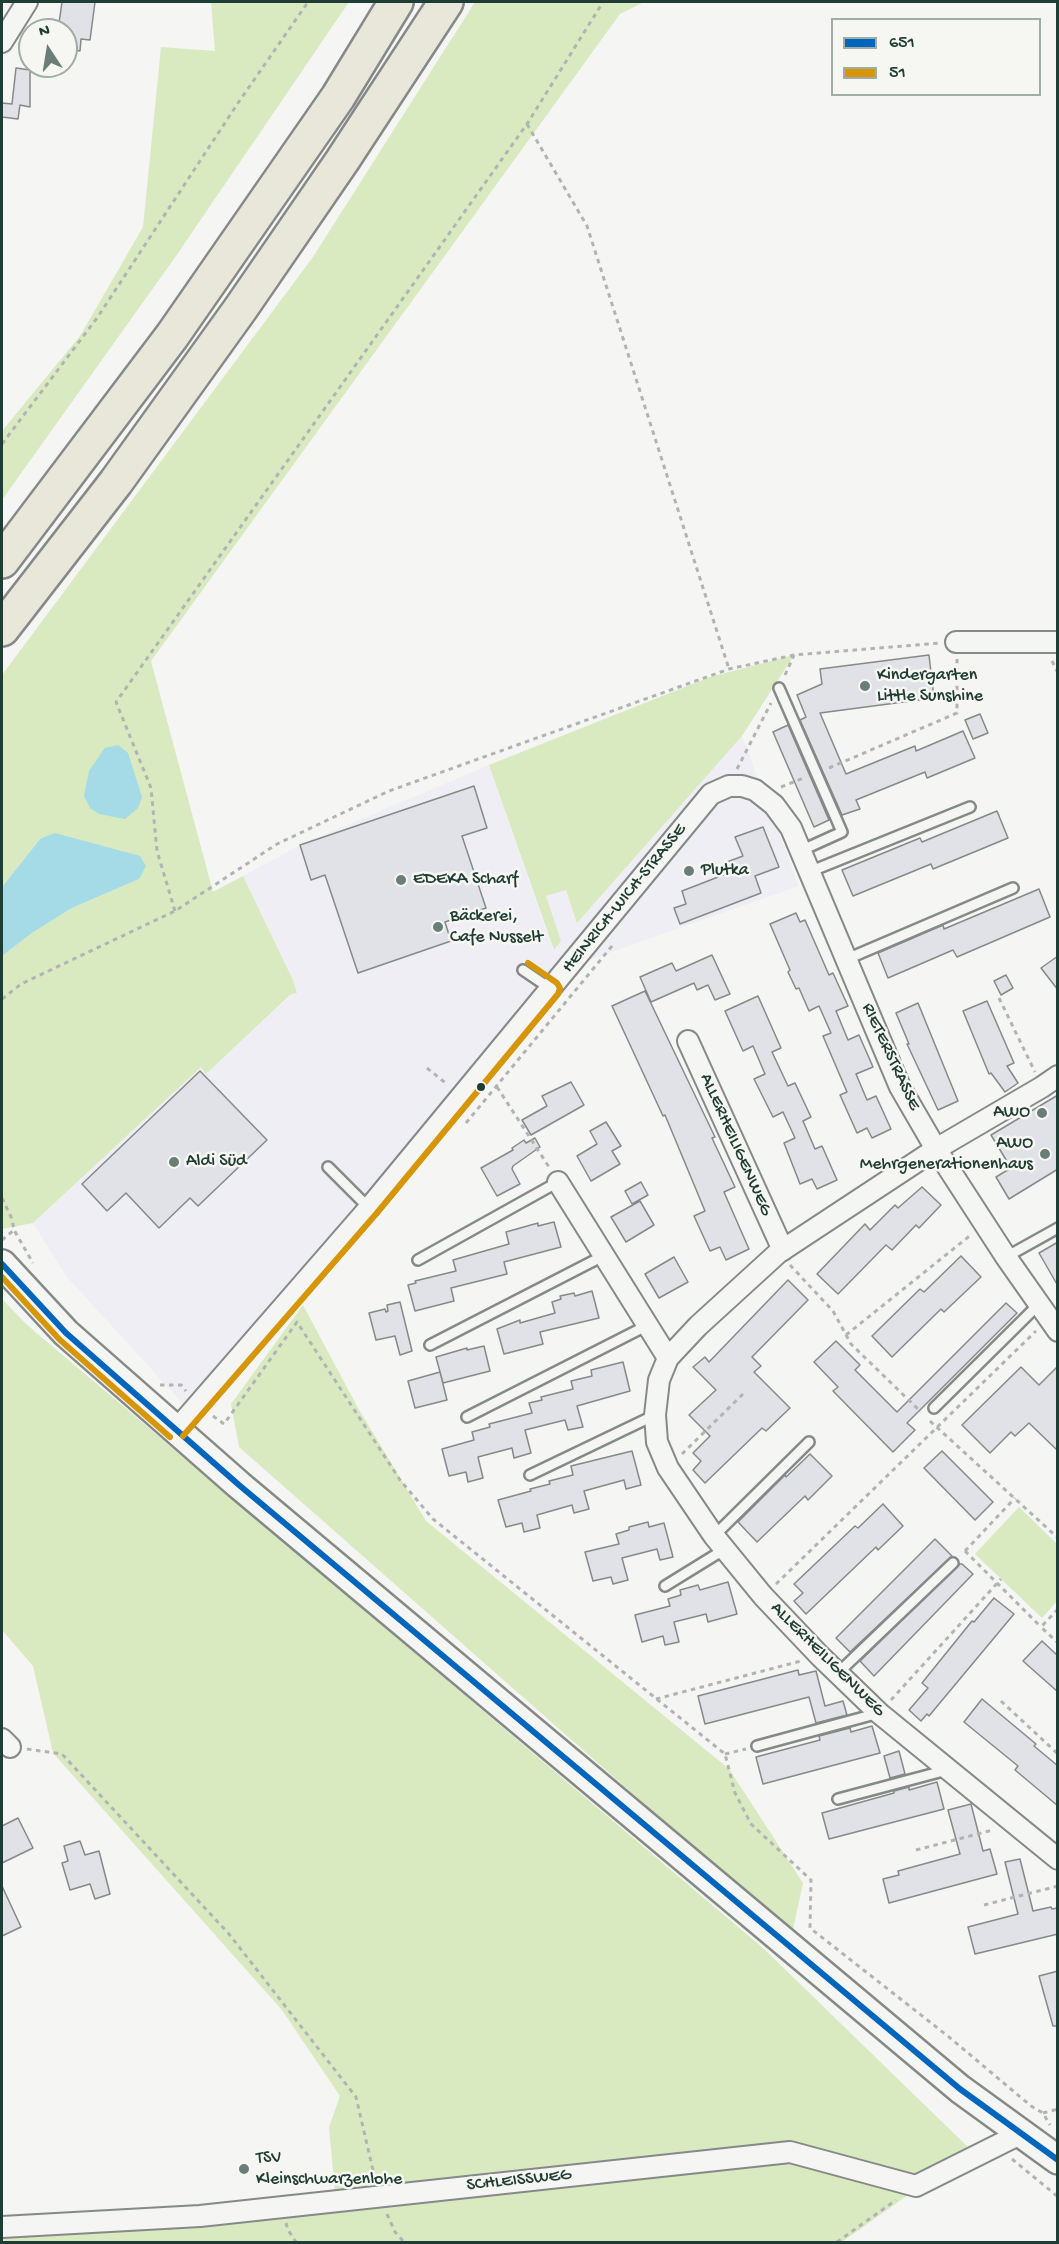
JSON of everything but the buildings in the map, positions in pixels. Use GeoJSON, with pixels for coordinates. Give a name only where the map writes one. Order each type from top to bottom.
{"type":"FeatureCollection","features":[{"type":"Feature","properties":{"kind":"highway"},"geometry":{"type":"LineString","coordinates":[[2,561],[172,336],[339,97],[396,2]]}},
{"type":"Feature","properties":{"kind":"highway"},"geometry":{"type":"LineString","coordinates":[[2,629],[116,482],[241,308],[342,161],[446,2]]}},
{"type":"Feature","properties":{"kind":"main road"},"geometry":{"type":"LineString","coordinates":[[2,1264],[66,1333],[176,1430],[960,2089],[1009,2139],[1058,2160]]}},
{"type":"Feature","properties":{"kind":"street"},"geometry":{"type":"LineString","coordinates":[[2,42],[27,2]]}},
{"type":"Feature","properties":{"kind":"street"},"geometry":{"type":"LineString","coordinates":[[957,642],[1058,642]]}},
{"type":"Feature","properties":{"kind":"street","name":"RIETERSTRASSE"},"geometry":{"type":"LineString","coordinates":[[729,786],[742,786],[755,790],[774,805],[791,828],[900,1087],[936,1149],[1006,1257],[1050,1317]]}},
{"type":"Feature","properties":{"kind":"street","name":"HEINRICH-WICH-STRASSE"},"geometry":{"type":"LineString","coordinates":[[176,1430],[369,1208],[711,794],[729,786]]}},
{"type":"Feature","properties":{"kind":"street","name":"ALLERHEILIGENWEG"},"geometry":{"type":"LineString","coordinates":[[688,1041],[781,1251]]}},
{"type":"Feature","properties":{"kind":"street","name":"ALLERHEILIGENWEG"},"geometry":{"type":"LineString","coordinates":[[1050,1081],[936,1149],[781,1251],[698,1326],[668,1358],[659,1380],[655,1415],[657,1442],[668,1468],[720,1543],[764,1596],[820,1656],[879,1713],[1058,1859]]}},
{"type":"Feature","properties":{"kind":"street"},"geometry":{"type":"LineString","coordinates":[[558,1182],[668,1358]]}},
{"type":"Feature","properties":{"kind":"street"},"geometry":{"type":"LineString","coordinates":[[916,2186],[1009,2139]]}},
{"type":"Feature","properties":{"kind":"street","name":"SCHLEISSWEG"},"geometry":{"type":"LineString","coordinates":[[2,2227],[200,2216],[790,2152],[916,2186]]}},
{"type":"Feature","properties":{"kind":"lane"},"geometry":{"type":"LineString","coordinates":[[779,688],[842,832],[800,851]]}},
{"type":"Feature","properties":{"kind":"lane"},"geometry":{"type":"LineString","coordinates":[[809,872],[970,807]]}},
{"type":"Feature","properties":{"kind":"lane"},"geometry":{"type":"LineString","coordinates":[[847,959],[1013,888]]}},
{"type":"Feature","properties":{"kind":"lane"},"geometry":{"type":"LineString","coordinates":[[523,970],[551,989]]}},
{"type":"Feature","properties":{"kind":"lane"},"geometry":{"type":"LineString","coordinates":[[328,1167],[369,1208]]}},
{"type":"Feature","properties":{"kind":"lane"},"geometry":{"type":"LineString","coordinates":[[418,1260],[558,1182]]}},
{"type":"Feature","properties":{"kind":"lane"},"geometry":{"type":"LineString","coordinates":[[1006,1257],[1058,1228]]}},
{"type":"Feature","properties":{"kind":"lane"},"geometry":{"type":"LineString","coordinates":[[429,1345],[605,1255]]}},
{"type":"Feature","properties":{"kind":"lane"},"geometry":{"type":"LineString","coordinates":[[934,1408],[1050,1317]]}},
{"type":"Feature","properties":{"kind":"lane"},"geometry":{"type":"LineString","coordinates":[[467,1417],[648,1325]]}},
{"type":"Feature","properties":{"kind":"lane"},"geometry":{"type":"LineString","coordinates":[[530,1475],[655,1415]]}},
{"type":"Feature","properties":{"kind":"lane"},"geometry":{"type":"LineString","coordinates":[[665,1586],[720,1543],[809,1443]]}},
{"type":"Feature","properties":{"kind":"lane"},"geometry":{"type":"LineString","coordinates":[[838,1673],[953,1563]]}},
{"type":"Feature","properties":{"kind":"lane"},"geometry":{"type":"LineString","coordinates":[[757,1746],[879,1713]]}},
{"type":"Feature","properties":{"kind":"lane"},"geometry":{"type":"LineString","coordinates":[[838,1799],[949,1770]]}},
{"type":"Feature","properties":{"kind":"path"},"geometry":{"type":"LineString","coordinates":[[2,444],[97,318],[238,103],[308,2]]}},
{"type":"Feature","properties":{"kind":"path"},"geometry":{"type":"LineString","coordinates":[[175,911],[157,851],[151,789],[116,702],[526,124],[603,2]]}},
{"type":"Feature","properties":{"kind":"path"},"geometry":{"type":"LineString","coordinates":[[526,124],[587,226],[648,410],[729,669]]}},
{"type":"Feature","properties":{"kind":"path"},"geometry":{"type":"LineString","coordinates":[[2,999],[21,984],[175,911],[277,844],[389,791],[729,669],[794,655],[957,642],[957,713],[816,774],[761,795]]}},
{"type":"Feature","properties":{"kind":"path"},"geometry":{"type":"LineString","coordinates":[[729,786],[794,655]]}},
{"type":"Feature","properties":{"kind":"path"},"geometry":{"type":"LineString","coordinates":[[999,998],[1050,1081]]}},
{"type":"Feature","properties":{"kind":"path"},"geometry":{"type":"LineString","coordinates":[[497,1086],[558,1182]]}},
{"type":"Feature","properties":{"kind":"path"},"geometry":{"type":"LineString","coordinates":[[2,1198],[12,1219],[14,1230],[36,1267]]}},
{"type":"Feature","properties":{"kind":"path"},"geometry":{"type":"LineString","coordinates":[[846,1335],[985,1224]]}},
{"type":"Feature","properties":{"kind":"path"},"geometry":{"type":"LineString","coordinates":[[2,1240],[14,1230]]}},
{"type":"Feature","properties":{"kind":"path"},"geometry":{"type":"LineString","coordinates":[[781,1251],[832,1311],[851,1344],[1015,1498],[1048,1532],[1058,1538]]}},
{"type":"Feature","properties":{"kind":"path"},"geometry":{"type":"LineString","coordinates":[[764,1596],[1050,1317]]}},
{"type":"Feature","properties":{"kind":"path"},"geometry":{"type":"LineString","coordinates":[[155,1385],[181,1385],[199,1406],[224,1424],[297,1322],[400,1480],[433,1519],[725,1754],[735,1793],[751,1824],[811,1880],[810,1928],[949,2037],[1031,2106],[1043,2113],[1050,2126],[1058,2131]]}},
{"type":"Feature","properties":{"kind":"path"},"geometry":{"type":"LineString","coordinates":[[668,1468],[745,1392]]}},
{"type":"Feature","properties":{"kind":"path"},"geometry":{"type":"LineString","coordinates":[[953,1563],[1015,1498]]}},
{"type":"Feature","properties":{"kind":"path"},"geometry":{"type":"LineString","coordinates":[[965,1551],[1058,1643]]}},
{"type":"Feature","properties":{"kind":"path"},"geometry":{"type":"LineString","coordinates":[[879,1713],[1001,1579]]}},
{"type":"Feature","properties":{"kind":"path"},"geometry":{"type":"LineString","coordinates":[[1041,1627],[1058,1609]]}},
{"type":"Feature","properties":{"kind":"path"},"geometry":{"type":"LineString","coordinates":[[656,1699],[820,1656]]}},
{"type":"Feature","properties":{"kind":"path"},"geometry":{"type":"LineString","coordinates":[[1001,1701],[1058,1754]]}},
{"type":"Feature","properties":{"kind":"path"},"geometry":{"type":"LineString","coordinates":[[6,1743],[62,1754],[229,1934],[356,2097],[379,2196],[395,2232],[404,2242]]}},
{"type":"Feature","properties":{"kind":"path"},"geometry":{"type":"LineString","coordinates":[[725,1754],[757,1746]]}},
{"type":"Feature","properties":{"kind":"path"},"geometry":{"type":"LineString","coordinates":[[916,1850],[1015,1825]]}},
{"type":"Feature","properties":{"kind":"path"},"geometry":{"type":"LineString","coordinates":[[984,1905],[1058,1886]]}},
{"type":"Feature","properties":{"kind":"path"},"geometry":{"type":"LineString","coordinates":[[1043,2113],[1058,2109]]}},
{"type":"Feature","properties":{"kind":"path"},"geometry":{"type":"LineString","coordinates":[[1009,2139],[1057,2196]]}},
{"type":"Feature","properties":{"kind":"path"},"geometry":{"type":"LineString","coordinates":[[837,2242],[916,2186]]}},
{"type":"Feature","properties":{"kind":"shaded area"},"geometry":{"type":"Polygon","coordinates":[[[742,736],[799,886],[586,961],[355,1211],[185,1406],[66,1276],[33,1223],[201,1067],[206,1074],[291,995],[297,993],[293,980],[243,876],[300,845],[489,765],[553,950],[561,941],[546,896],[566,890],[578,922],[742,736]]]}},
{"type":"Feature","properties":{"kind":"green space"},"geometry":{"type":"Polygon","coordinates":[[[211,2],[349,2],[176,256],[2,500],[2,431],[80,336],[143,227],[161,47],[215,51],[211,2]]]}},
{"type":"Feature","properties":{"kind":"green space"},"geometry":{"type":"Polygon","coordinates":[[[475,2],[644,2],[620,14],[151,661],[213,892],[243,876],[293,980],[297,993],[290,995],[206,1074],[201,1067],[33,1223],[2,1229],[2,956],[32,933],[72,908],[139,879],[40,839],[2,887],[2,675],[313,257],[475,2]]]}},
{"type":"Feature","properties":{"kind":"green space"},"geometry":{"type":"Polygon","coordinates":[[[794,655],[742,736],[577,923],[566,890],[546,896],[561,941],[554,950],[489,765],[710,677],[794,655]]]}},
{"type":"Feature","properties":{"kind":"green space"},"geometry":{"type":"Polygon","coordinates":[[[2,1299],[26,1324],[763,1948],[971,2150],[842,2242],[2,2242],[2,2225],[207,2222],[335,2192],[329,2127],[340,2096],[282,2010],[53,1753],[33,1666],[2,1630],[2,1299]]]}},
{"type":"Feature","properties":{"kind":"green space"},"geometry":{"type":"Polygon","coordinates":[[[303,1305],[358,1408],[426,1521],[729,1769],[803,1883],[792,1934],[239,1447],[231,1404],[303,1305]]]}},
{"type":"Feature","properties":{"kind":"green space"},"geometry":{"type":"Polygon","coordinates":[[[1019,1507],[1057,1544],[1057,1601],[1042,1618],[975,1554],[1019,1507]]]}},
{"type":"Feature","properties":{"kind":"water"},"geometry":{"type":"Polygon","coordinates":[[[118,745],[128,753],[142,797],[138,808],[125,819],[99,814],[90,808],[84,796],[89,771],[105,748],[118,745]]]}},
{"type":"Feature","properties":{"kind":"water"},"geometry":{"type":"Polygon","coordinates":[[[55,833],[140,856],[146,866],[139,879],[72,908],[32,933],[2,956],[2,887],[40,839],[55,833]]]}},
{"type":"Feature","properties":{"kind":"transit line","name":"51"},"geometry":{"type":"LineString","coordinates":[[183,1436],[376,1214],[558,994],[560,988],[557,983],[528,963]]}},
{"type":"Feature","properties":{"kind":"transit line","name":"651"},"geometry":{"type":"LineString","coordinates":[[2,1264],[66,1333],[239,1485],[960,2089],[1058,2160]]}},
{"type":"Feature","properties":{"kind":"transit line","name":"51"},"geometry":{"type":"LineString","coordinates":[[2,1277],[60,1340],[170,1437]]}},
{"type":"Feature","properties":{"kind":"place","name":"Kindergarten Little Sunshine"},"geometry":{"type":"Point","coordinates":[865,686]}},
{"type":"Feature","properties":{"kind":"place","name":"Plutka"},"geometry":{"type":"Point","coordinates":[689,871]}},
{"type":"Feature","properties":{"kind":"place","name":"EDEKA Scharf"},"geometry":{"type":"Point","coordinates":[401,880]}},
{"type":"Feature","properties":{"kind":"place","name":"Bäckerei, Cafe Nusselt"},"geometry":{"type":"Point","coordinates":[438,927]}},
{"type":"Feature","properties":{"kind":"place","name":"AWO"},"geometry":{"type":"Point","coordinates":[1042,1113]}},
{"type":"Feature","properties":{"kind":"place","name":"AWO Mehrgenerationenhaus"},"geometry":{"type":"Point","coordinates":[1045,1154]}},
{"type":"Feature","properties":{"kind":"place","name":"Aldi Süd"},"geometry":{"type":"Point","coordinates":[174,1162]}},
{"type":"Feature","properties":{"kind":"place","name":"TSV Kleinschwarzenlohe"},"geometry":{"type":"Point","coordinates":[244,2169]}}]}
